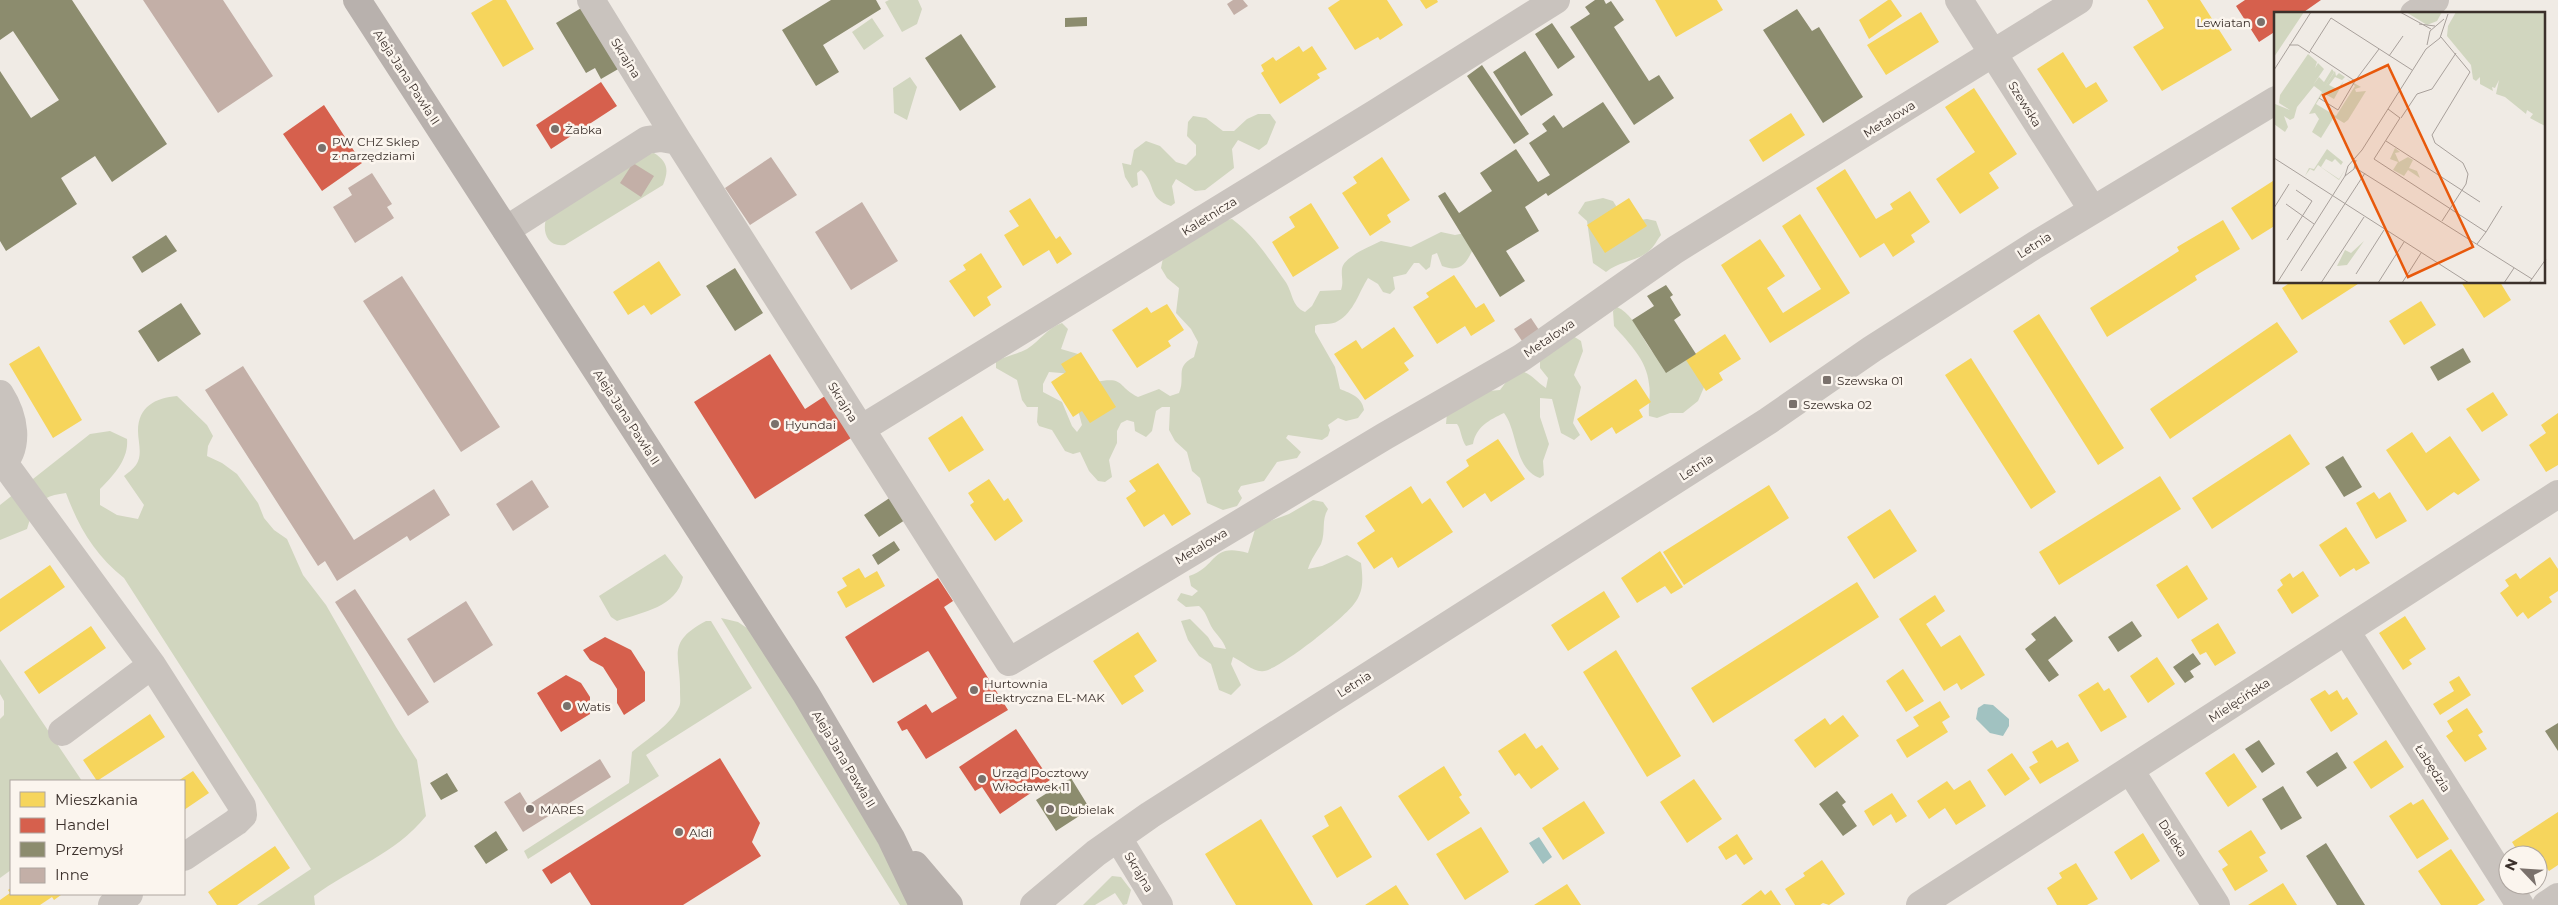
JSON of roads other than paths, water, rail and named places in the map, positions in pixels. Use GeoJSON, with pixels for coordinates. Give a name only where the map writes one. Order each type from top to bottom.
{"type":"FeatureCollection","features":[{"type":"Feature","properties":{"kind":"main road","name":"Aleja Jana Pawła II"},"geometry":{"type":"LineString","coordinates":[[358,0],[806,694],[891,838],[923,905]]}},
{"type":"Feature","properties":{"kind":"main road","name":"Aleja Jana Pawła II"},"geometry":{"type":"LineString","coordinates":[[891,838],[949,905]]}},
{"type":"Feature","properties":{"kind":"street","name":"Skrajna"},"geometry":{"type":"LineString","coordinates":[[591,0],[678,141],[1009,662]]}},
{"type":"Feature","properties":{"kind":"street","name":"Kaletnicza"},"geometry":{"type":"LineString","coordinates":[[861,430],[1556,0]]}},
{"type":"Feature","properties":{"kind":"street","name":"Szewska"},"geometry":{"type":"LineString","coordinates":[[1959,0],[2092,209]]}},
{"type":"Feature","properties":{"kind":"street","name":"Metalowa"},"geometry":{"type":"LineString","coordinates":[[1009,662],[1386,436],[1521,358],[1676,250],[2079,0]]}},
{"type":"Feature","properties":{"kind":"street"},"geometry":{"type":"LineString","coordinates":[[2417,12],[2435,0]]}},
{"type":"Feature","properties":{"kind":"street","name":"Letnia"},"geometry":{"type":"LineString","coordinates":[[1034,905],[1096,853],[1150,815],[1768,421],[1879,344],[2092,209],[2274,101]]}},
{"type":"Feature","properties":{"kind":"street"},"geometry":{"type":"LineString","coordinates":[[506,230],[647,140],[661,138],[678,141]]}},
{"type":"Feature","properties":{"kind":"street"},"geometry":{"type":"LineString","coordinates":[[0,394],[9,409],[14,438],[2,465],[152,665],[242,806],[243,815],[236,822],[185,856]]}},
{"type":"Feature","properties":{"kind":"street","name":"Mielęcińska"},"geometry":{"type":"LineString","coordinates":[[1920,905],[2558,494]]}},
{"type":"Feature","properties":{"kind":"street","name":"Łabędzia"},"geometry":{"type":"LineString","coordinates":[[2346,631],[2520,905]]}},
{"type":"Feature","properties":{"kind":"street"},"geometry":{"type":"LineString","coordinates":[[62,732],[152,665]]}},
{"type":"Feature","properties":{"kind":"street","name":"Daleka"},"geometry":{"type":"LineString","coordinates":[[2130,770],[2216,905]]}},
{"type":"Feature","properties":{"kind":"street","name":"Skrajna"},"geometry":{"type":"LineString","coordinates":[[1118,838],[1159,905]]}},
{"type":"Feature","properties":{"kind":"street","name":"Letnia"},"geometry":{"type":"LineString","coordinates":[[1062,905],[1118,838]]}},
{"type":"Feature","properties":{"kind":"street"},"geometry":{"type":"LineString","coordinates":[[112,905],[127,895]]}},
{"type":"Feature","properties":{"kind":"street"},"geometry":{"type":"LineString","coordinates":[[2546,905],[2558,897]]}},
{"type":"Feature","properties":{"kind":"water"},"geometry":{"type":"Polygon","coordinates":[[[1984,704],[1993,705],[2009,719],[2009,726],[2003,736],[1990,733],[1976,719],[1978,708],[1984,704]]]}},
{"type":"Feature","properties":{"kind":"water"},"geometry":{"type":"Polygon","coordinates":[[[1539,837],[1552,857],[1543,864],[1529,843],[1539,837]]]}},
{"type":"Feature","properties":{"kind":"place","name":"Lewiatan"},"geometry":{"type":"Point","coordinates":[2261,22]}},
{"type":"Feature","properties":{"kind":"place","name":"Żabka"},"geometry":{"type":"Point","coordinates":[555,129]}},
{"type":"Feature","properties":{"kind":"place","name":"PW CHZ Sklep z narzędziami"},"geometry":{"type":"Point","coordinates":[322,148]}},
{"type":"Feature","properties":{"kind":"place","name":"Szewska 01"},"geometry":{"type":"Point","coordinates":[1827,380]}},
{"type":"Feature","properties":{"kind":"place","name":"Szewska 02"},"geometry":{"type":"Point","coordinates":[1793,404]}},
{"type":"Feature","properties":{"kind":"place","name":"Hyundai"},"geometry":{"type":"Point","coordinates":[775,424]}},
{"type":"Feature","properties":{"kind":"place","name":"Hurtownia Elektryczna EL-MAK"},"geometry":{"type":"Point","coordinates":[974,690]}},
{"type":"Feature","properties":{"kind":"place","name":"Watis"},"geometry":{"type":"Point","coordinates":[567,706]}},
{"type":"Feature","properties":{"kind":"place","name":"Urząd Pocztowy Włocławek 11"},"geometry":{"type":"Point","coordinates":[982,779]}},
{"type":"Feature","properties":{"kind":"place","name":"MARES"},"geometry":{"type":"Point","coordinates":[530,809]}},
{"type":"Feature","properties":{"kind":"place","name":"Dubielak"},"geometry":{"type":"Point","coordinates":[1050,809]}},
{"type":"Feature","properties":{"kind":"place","name":"Aldi"},"geometry":{"type":"Point","coordinates":[679,832]}}]}
